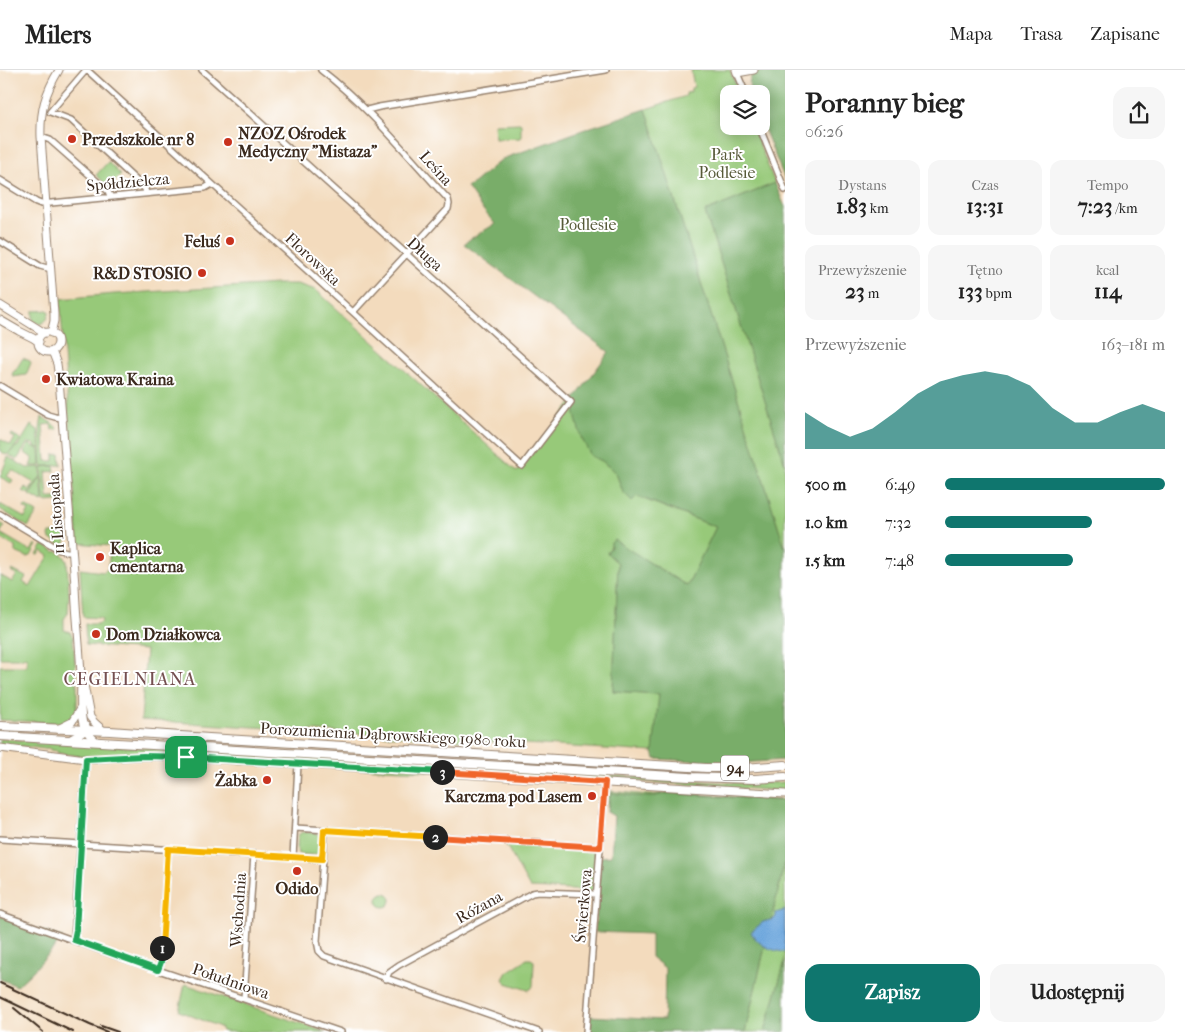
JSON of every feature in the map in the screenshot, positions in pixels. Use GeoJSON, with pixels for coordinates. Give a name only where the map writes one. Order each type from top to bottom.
{"type":"FeatureCollection","features":[{"type":"Feature","properties":{"kind":"main road","name":"Porozumienia Dąbrowskiego 1980 roku"},"geometry":{"type":"LineString","coordinates":[[0,726],[706,768],[750,768],[785,765]]}},
{"type":"Feature","properties":{"kind":"main road","name":"Porozumienia Dąbrowskiego 1980 roku"},"geometry":{"type":"LineString","coordinates":[[0,736],[689,777],[754,779],[785,777]]}},
{"type":"Feature","properties":{"kind":"street"},"geometry":{"type":"LineString","coordinates":[[39,342],[40,337],[48,333],[54,318],[41,121],[43,105],[49,88],[59,70]]}},
{"type":"Feature","properties":{"kind":"street"},"geometry":{"type":"LineString","coordinates":[[86,70],[50,112],[71,120],[140,184],[146,193]]}},
{"type":"Feature","properties":{"kind":"street","name":"Florowska"},"geometry":{"type":"LineString","coordinates":[[86,70],[522,466]]}},
{"type":"Feature","properties":{"kind":"street","name":"Długa"},"geometry":{"type":"LineString","coordinates":[[202,70],[571,402],[522,466]]}},
{"type":"Feature","properties":{"kind":"street","name":"Leśna"},"geometry":{"type":"LineString","coordinates":[[321,70],[367,110],[448,200],[449,204],[448,209],[354,312]]}},
{"type":"Feature","properties":{"kind":"street"},"geometry":{"type":"LineString","coordinates":[[367,110],[606,70]]}},
{"type":"Feature","properties":{"kind":"street"},"geometry":{"type":"LineString","coordinates":[[742,85],[736,72],[754,70]]}},
{"type":"Feature","properties":{"kind":"street"},"geometry":{"type":"LineString","coordinates":[[763,135],[785,190]]}},
{"type":"Feature","properties":{"kind":"street"},"geometry":{"type":"LineString","coordinates":[[41,137],[50,140],[108,190],[110,196]]}},
{"type":"Feature","properties":{"kind":"street"},"geometry":{"type":"LineString","coordinates":[[0,180],[36,202],[46,203]]}},
{"type":"Feature","properties":{"kind":"street","name":"Spółdzielcza"},"geometry":{"type":"LineString","coordinates":[[46,203],[205,188],[212,184]]}},
{"type":"Feature","properties":{"kind":"street"},"geometry":{"type":"LineString","coordinates":[[0,241],[40,266],[51,269]]}},
{"type":"Feature","properties":{"kind":"street"},"geometry":{"type":"LineString","coordinates":[[0,306],[56,337],[58,340],[57,347],[48,352],[42,349],[39,342],[0,320]]}},
{"type":"Feature","properties":{"kind":"street"},"geometry":{"type":"LineString","coordinates":[[35,327],[44,326],[54,318]]}},
{"type":"Feature","properties":{"kind":"street","name":"11 Listopada"},"geometry":{"type":"LineString","coordinates":[[52,351],[58,369],[81,676],[82,722],[85,730]]}},
{"type":"Feature","properties":{"kind":"street"},"geometry":{"type":"LineString","coordinates":[[0,386],[50,416],[62,418]]}},
{"type":"Feature","properties":{"kind":"street"},"geometry":{"type":"LineString","coordinates":[[0,514],[60,550],[72,552]]}},
{"type":"Feature","properties":{"kind":"street","name":"11 Listopada"},"geometry":{"type":"LineString","coordinates":[[81,676],[90,716]]}},
{"type":"Feature","properties":{"kind":"street"},"geometry":{"type":"LineString","coordinates":[[58,729],[72,722],[81,707]]}},
{"type":"Feature","properties":{"kind":"street"},"geometry":{"type":"LineString","coordinates":[[69,740],[85,730],[90,716]]}},
{"type":"Feature","properties":{"kind":"street"},"geometry":{"type":"LineString","coordinates":[[90,716],[104,731]]}},
{"type":"Feature","properties":{"kind":"street"},"geometry":{"type":"LineString","coordinates":[[85,730],[96,741]]}},
{"type":"Feature","properties":{"kind":"street"},"geometry":{"type":"LineString","coordinates":[[0,748],[86,759],[166,756],[785,794]]}},
{"type":"Feature","properties":{"kind":"street"},"geometry":{"type":"LineString","coordinates":[[74,940],[86,759]]}},
{"type":"Feature","properties":{"kind":"street"},"geometry":{"type":"LineString","coordinates":[[293,857],[298,764]]}},
{"type":"Feature","properties":{"kind":"street","name":"Świerkowa"},"geometry":{"type":"LineString","coordinates":[[586,1032],[605,782]]}},
{"type":"Feature","properties":{"kind":"street"},"geometry":{"type":"LineString","coordinates":[[295,828],[600,847]]}},
{"type":"Feature","properties":{"kind":"street"},"geometry":{"type":"LineString","coordinates":[[324,830],[317,941],[319,950],[324,956],[539,1032]]}},
{"type":"Feature","properties":{"kind":"street"},"geometry":{"type":"LineString","coordinates":[[0,838],[322,859]]}},
{"type":"Feature","properties":{"kind":"street"},"geometry":{"type":"LineString","coordinates":[[158,970],[161,962],[168,849]]}},
{"type":"Feature","properties":{"kind":"street","name":"Wschodnia"},"geometry":{"type":"LineString","coordinates":[[244,998],[254,854]]}},
{"type":"Feature","properties":{"kind":"street","name":"Różana"},"geometry":{"type":"LineString","coordinates":[[386,978],[389,972],[399,966],[532,893],[596,894]]}},
{"type":"Feature","properties":{"kind":"street","name":"Południowa"},"geometry":{"type":"LineString","coordinates":[[0,914],[341,1032]]}},
{"type":"Feature","properties":{"kind":"green space","name":"Park Podlesie"},"geometry":{"type":"Polygon","coordinates":[[[691,70],[730,70],[736,85],[720,85],[720,135],[756,135],[775,183],[705,212],[785,464],[785,548],[646,109],[686,96],[686,93],[691,92],[691,88],[694,87],[691,70]]]}},
{"type":"Feature","properties":{"kind":"green space"},"geometry":{"type":"Polygon","coordinates":[[[785,70],[785,180],[767,135],[770,135],[770,85],[749,85],[750,79],[758,72],[785,70]]]}},
{"type":"Feature","properties":{"kind":"green space","name":"Podlesie"},"geometry":{"type":"Polygon","coordinates":[[[646,109],[785,548],[785,760],[739,763],[655,759],[653,752],[659,694],[613,691],[618,563],[607,553],[614,540],[687,586],[716,527],[637,496],[632,501],[623,492],[616,473],[602,461],[591,456],[581,437],[573,401],[609,352],[464,244],[495,224],[467,187],[502,159],[646,109]]]}},
{"type":"Feature","properties":{"kind":"green space"},"geometry":{"type":"Polygon","coordinates":[[[521,123],[521,138],[495,139],[494,124],[521,123]]]}},
{"type":"Feature","properties":{"kind":"green space"},"geometry":{"type":"Polygon","coordinates":[[[108,162],[121,175],[109,187],[96,175],[108,162]]]}},
{"type":"Feature","properties":{"kind":"green space"},"geometry":{"type":"Polygon","coordinates":[[[775,183],[785,207],[785,464],[705,212],[775,183]]]}},
{"type":"Feature","properties":{"kind":"green space"},"geometry":{"type":"Polygon","coordinates":[[[297,284],[316,290],[517,472],[573,401],[581,437],[591,455],[602,461],[616,473],[623,492],[632,501],[636,496],[716,527],[687,586],[614,541],[607,553],[618,563],[613,691],[660,694],[653,752],[141,720],[146,650],[86,645],[85,624],[102,622],[101,618],[83,617],[80,569],[103,572],[108,569],[110,546],[78,543],[60,299],[297,284]]]}},
{"type":"Feature","properties":{"kind":"green space"},"geometry":{"type":"Polygon","coordinates":[[[48,310],[47,319],[44,322],[40,324],[33,321],[33,311],[48,310]]]}},
{"type":"Feature","properties":{"kind":"green space"},"geometry":{"type":"Polygon","coordinates":[[[23,358],[31,363],[26,375],[13,377],[13,372],[23,358]]]}},
{"type":"Feature","properties":{"kind":"green space"},"geometry":{"type":"Polygon","coordinates":[[[42,417],[58,429],[52,430],[51,424],[43,425],[46,461],[54,461],[54,455],[60,454],[61,465],[42,466],[40,429],[42,417]]]}},
{"type":"Feature","properties":{"kind":"green space"},"geometry":{"type":"Polygon","coordinates":[[[31,425],[38,430],[40,449],[28,442],[17,460],[9,455],[18,446],[31,425]]]}},
{"type":"Feature","properties":{"kind":"green space"},"geometry":{"type":"Polygon","coordinates":[[[12,434],[21,439],[7,455],[0,451],[0,439],[11,445],[15,438],[11,436],[12,434]]]}},
{"type":"Feature","properties":{"kind":"green space"},"geometry":{"type":"Polygon","coordinates":[[[29,444],[40,450],[41,466],[30,466],[32,458],[24,452],[29,444]]]}},
{"type":"Feature","properties":{"kind":"green space"},"geometry":{"type":"Polygon","coordinates":[[[8,457],[27,468],[41,467],[41,476],[29,494],[23,491],[25,487],[30,490],[34,483],[12,470],[7,476],[13,480],[11,483],[0,477],[8,457]]]}},
{"type":"Feature","properties":{"kind":"green space"},"geometry":{"type":"Polygon","coordinates":[[[54,466],[55,471],[46,472],[48,498],[57,498],[57,501],[44,502],[42,467],[54,466]]]}},
{"type":"Feature","properties":{"kind":"green space"},"geometry":{"type":"Polygon","coordinates":[[[41,477],[43,501],[42,502],[30,495],[41,477]]]}},
{"type":"Feature","properties":{"kind":"green space"},"geometry":{"type":"Polygon","coordinates":[[[0,504],[25,518],[29,511],[24,508],[25,506],[37,513],[28,527],[0,509],[0,504]]]}},
{"type":"Feature","properties":{"kind":"green space"},"geometry":{"type":"Polygon","coordinates":[[[0,523],[5,526],[0,533],[0,523]]]}},
{"type":"Feature","properties":{"kind":"green space"},"geometry":{"type":"Polygon","coordinates":[[[65,525],[65,544],[60,545],[50,539],[49,536],[50,533],[60,533],[59,526],[65,525]]]}},
{"type":"Feature","properties":{"kind":"green space"},"geometry":{"type":"Polygon","coordinates":[[[0,533],[31,551],[35,544],[37,545],[31,556],[27,557],[15,552],[15,547],[0,538],[0,533]]]}},
{"type":"Feature","properties":{"kind":"green space"},"geometry":{"type":"Polygon","coordinates":[[[43,545],[57,551],[67,561],[69,594],[68,613],[64,619],[64,630],[70,632],[73,637],[77,709],[71,720],[62,723],[0,720],[0,666],[27,666],[27,656],[0,658],[0,575],[12,582],[17,575],[11,572],[12,570],[26,577],[23,582],[30,587],[49,556],[42,551],[37,555],[43,545]]]}},
{"type":"Feature","properties":{"kind":"green space"},"geometry":{"type":"Polygon","coordinates":[[[0,739],[752,784],[785,782],[785,791],[590,778],[590,776],[543,774],[543,776],[81,756],[57,753],[58,751],[50,750],[50,748],[22,746],[22,748],[0,745],[0,739]]]}},
{"type":"Feature","properties":{"kind":"green space"},"geometry":{"type":"Polygon","coordinates":[[[610,791],[649,795],[670,792],[785,801],[668,793],[651,797],[611,793],[607,812],[608,794],[610,794],[610,791]]]}},
{"type":"Feature","properties":{"kind":"green space"},"geometry":{"type":"Polygon","coordinates":[[[611,793],[651,797],[668,793],[785,801],[785,861],[745,1032],[589,1032],[589,1016],[664,1020],[665,968],[651,957],[651,934],[595,932],[601,857],[611,856],[614,816],[607,812],[611,793]]]}},
{"type":"Feature","properties":{"kind":"green space"},"geometry":{"type":"Polygon","coordinates":[[[302,832],[321,835],[322,844],[319,853],[313,855],[298,854],[298,835],[302,832]]]}},
{"type":"Feature","properties":{"kind":"green space"},"geometry":{"type":"Polygon","coordinates":[[[506,845],[595,848],[597,851],[594,889],[592,891],[530,888],[506,845]]]}},
{"type":"Feature","properties":{"kind":"green space"},"geometry":{"type":"Polygon","coordinates":[[[785,861],[785,961],[765,1032],[745,1032],[785,861]]]}},
{"type":"Feature","properties":{"kind":"green space"},"geometry":{"type":"Polygon","coordinates":[[[381,893],[387,893],[391,900],[387,907],[381,907],[377,903],[377,897],[381,893]]]}},
{"type":"Feature","properties":{"kind":"green space"},"geometry":{"type":"Polygon","coordinates":[[[0,916],[63,938],[17,986],[0,979],[0,916]]]}},
{"type":"Feature","properties":{"kind":"green space"},"geometry":{"type":"Polygon","coordinates":[[[527,959],[534,961],[533,986],[531,989],[528,990],[506,983],[503,979],[507,972],[527,959]]]}},
{"type":"Feature","properties":{"kind":"green space"},"geometry":{"type":"Polygon","coordinates":[[[785,961],[785,1032],[765,1032],[785,961]]]}},
{"type":"Feature","properties":{"kind":"green space"},"geometry":{"type":"Polygon","coordinates":[[[185,984],[326,1032],[222,1031],[220,1027],[179,1011],[185,984]]]}},
{"type":"Feature","properties":{"kind":"water"},"geometry":{"type":"Polygon","coordinates":[[[785,910],[785,952],[765,946],[751,932],[763,922],[774,919],[776,913],[785,910]]]}},
{"type":"Feature","properties":{"kind":"railway"},"geometry":{"type":"LineString","coordinates":[[0,983],[107,1032]]}},
{"type":"Feature","properties":{"kind":"railway"},"geometry":{"type":"LineString","coordinates":[[0,997],[73,1032]]}},
{"type":"Feature","properties":{"kind":"railway"},"geometry":{"type":"LineString","coordinates":[[14,1008],[43,1032]]}},
{"type":"Feature","properties":{"kind":"railway"},"geometry":{"type":"LineString","coordinates":[[101,1026],[118,1032]]}},
{"type":"Feature","properties":{"kind":"place","name":"Przedszkole nr 8"},"geometry":{"type":"Point","coordinates":[72,139]}},
{"type":"Feature","properties":{"kind":"place","name":"NZOZ Ośrodek Medyczny \"Mistaza\""},"geometry":{"type":"Point","coordinates":[228,142]}},
{"type":"Feature","properties":{"kind":"place","name":"Feluś"},"geometry":{"type":"Point","coordinates":[230,241]}},
{"type":"Feature","properties":{"kind":"place","name":"R&D STOSIO"},"geometry":{"type":"Point","coordinates":[202,273]}},
{"type":"Feature","properties":{"kind":"place","name":"Kwiatowa Kraina"},"geometry":{"type":"Point","coordinates":[46,379]}},
{"type":"Feature","properties":{"kind":"place","name":"Kaplica cmentarna"},"geometry":{"type":"Point","coordinates":[100,557]}},
{"type":"Feature","properties":{"kind":"place","name":"Dom Działkowca"},"geometry":{"type":"Point","coordinates":[96,634]}},
{"type":"Feature","properties":{"kind":"place","name":"Żabka"},"geometry":{"type":"Point","coordinates":[267,780]}},
{"type":"Feature","properties":{"kind":"place","name":"Karczma pod Lasem"},"geometry":{"type":"Point","coordinates":[592,796]}},
{"type":"Feature","properties":{"kind":"place","name":"Odido"},"geometry":{"type":"Point","coordinates":[297,871]}},
{"type":"Feature","properties":{"kind":"district","name":"CEGIELNIANA"},"geometry":{"type":"Point","coordinates":[130,679]}},
{"type":"Feature","properties":{"kind":"route"},"geometry":{"type":"LineString","coordinates":[[143,756],[186,757],[605,782],[600,847],[324,830],[322,859],[168,849],[161,962],[158,970],[74,940],[86,759],[143,756]]}}]}
